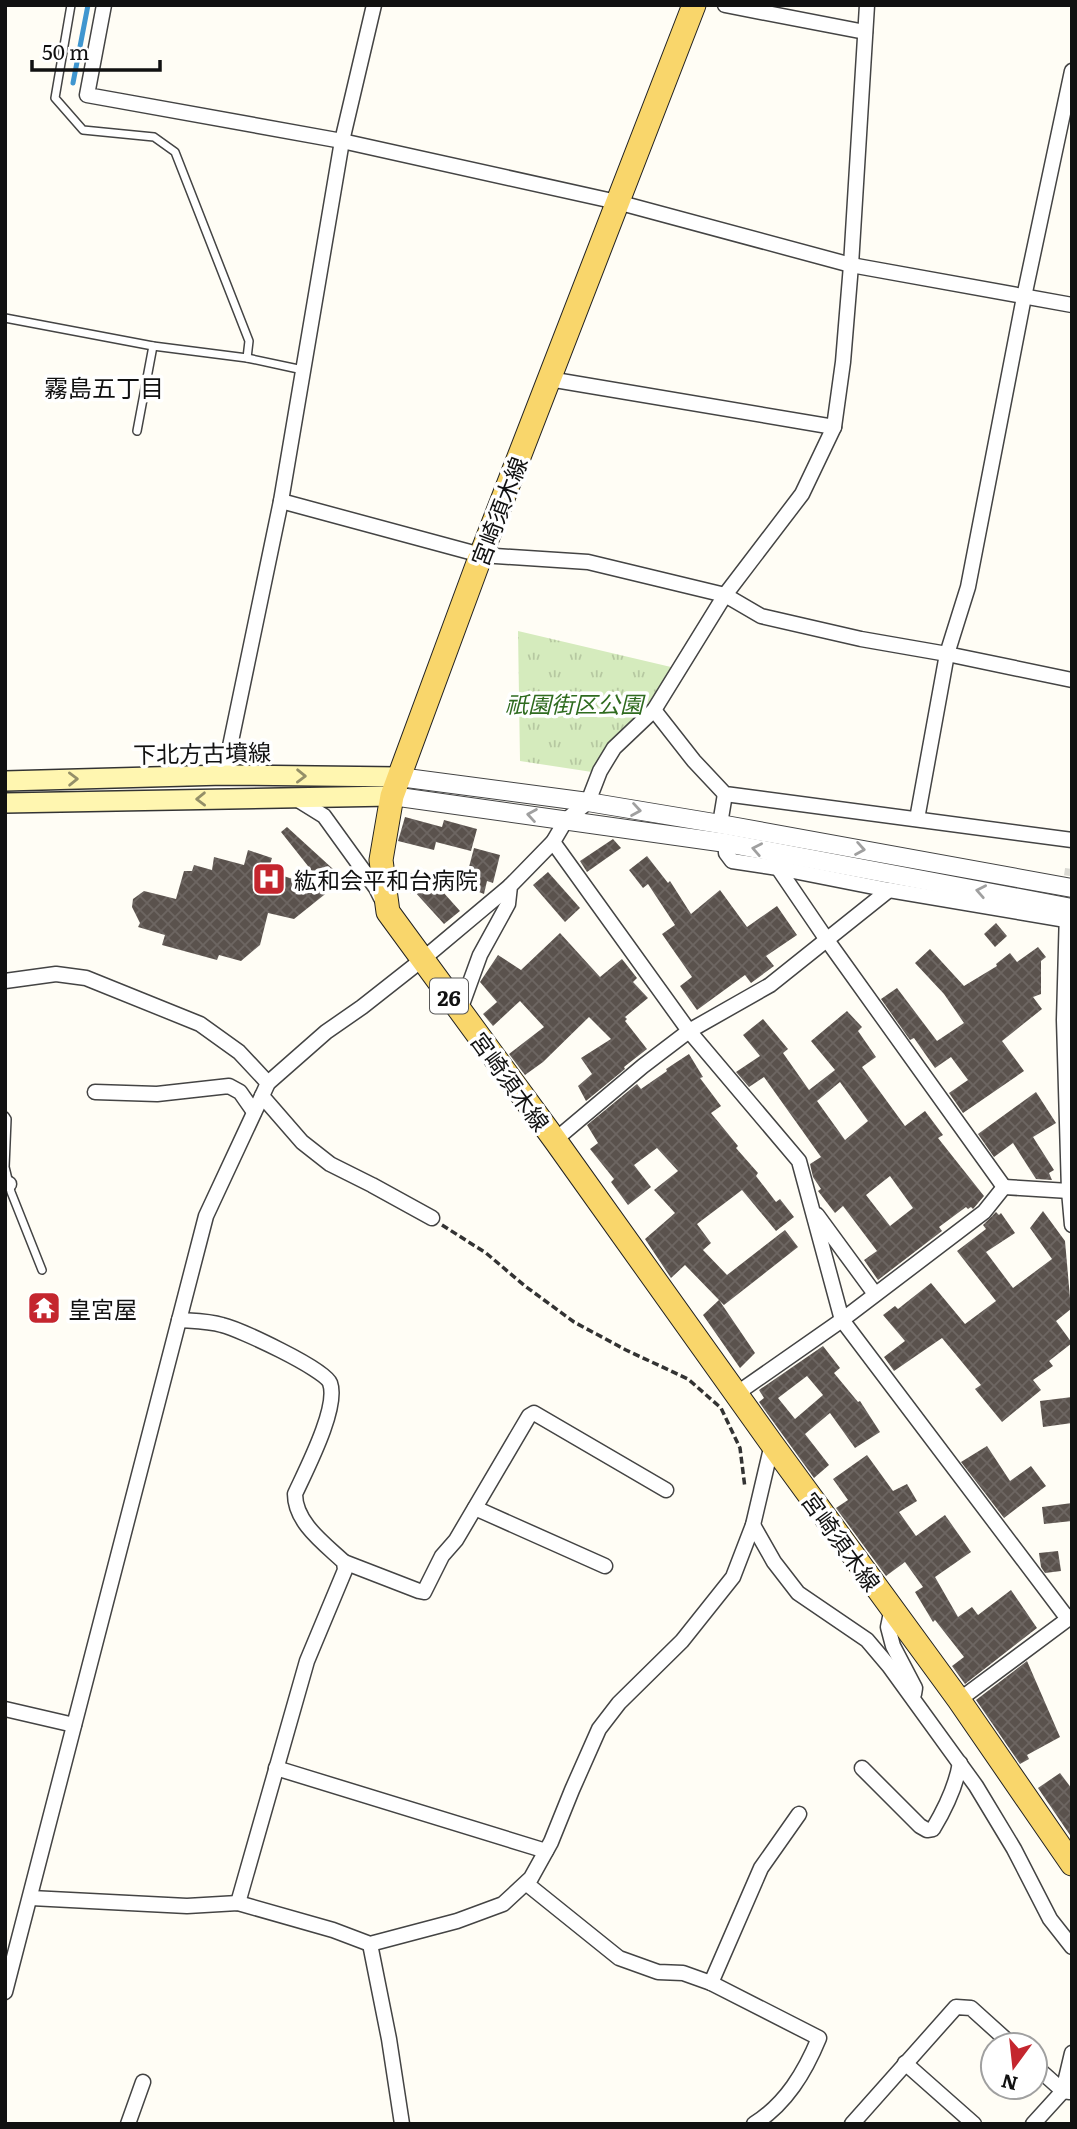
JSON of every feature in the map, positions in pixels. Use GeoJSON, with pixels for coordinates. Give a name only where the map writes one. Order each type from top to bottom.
{"type":"FeatureCollection","features":[{"type":"Feature","properties":{"kind":"main road","name":"宮崎須木線"},"geometry":{"type":"LineString","coordinates":[[694,5],[481,555],[395,787],[381,860],[388,912],[959,1700],[1072,1864]]}},
{"type":"Feature","properties":{"kind":"main road","name":"下北方古墳線"},"geometry":{"type":"LineString","coordinates":[[5,781],[225,775],[395,787]]}},
{"type":"Feature","properties":{"kind":"main road","name":"下北方古墳線"},"geometry":{"type":"LineString","coordinates":[[5,803],[293,797],[395,787]]}},
{"type":"Feature","properties":{"kind":"street"},"geometry":{"type":"LineString","coordinates":[[104,5],[87,95],[342,141],[617,202],[851,265],[1072,306]]}},
{"type":"Feature","properties":{"kind":"street"},"geometry":{"type":"LineString","coordinates":[[225,775],[281,500],[342,141],[374,5]]}},
{"type":"Feature","properties":{"kind":"street"},"geometry":{"type":"LineString","coordinates":[[725,5],[865,32]]}},
{"type":"Feature","properties":{"kind":"street"},"geometry":{"type":"LineString","coordinates":[[5,1992],[206,1216],[265,1090],[326,1032],[423,960],[510,886],[553,842],[566,820],[588,802],[600,771],[614,748],[654,709],[725,595],[802,494],[834,427],[843,362],[851,265],[867,5]]}},
{"type":"Feature","properties":{"kind":"street"},"geometry":{"type":"LineString","coordinates":[[917,819],[947,654],[968,587],[1024,297],[1072,71]]}},
{"type":"Feature","properties":{"kind":"street"},"geometry":{"type":"LineString","coordinates":[[549,379],[834,427]]}},
{"type":"Feature","properties":{"kind":"street"},"geometry":{"type":"LineString","coordinates":[[281,500],[481,555],[588,562],[725,595],[761,616],[862,639],[1072,680]]}},
{"type":"Feature","properties":{"kind":"street"},"geometry":{"type":"LineString","coordinates":[[654,709],[694,761],[725,794],[1072,840]]}},
{"type":"Feature","properties":{"kind":"street"},"geometry":{"type":"LineString","coordinates":[[395,787],[588,802],[1072,887]]}},
{"type":"Feature","properties":{"kind":"street"},"geometry":{"type":"LineString","coordinates":[[395,787],[566,820],[726,843],[1068,912]]}},
{"type":"Feature","properties":{"kind":"street"},"geometry":{"type":"LineString","coordinates":[[720,824],[725,794]]}},
{"type":"Feature","properties":{"kind":"street"},"geometry":{"type":"LineString","coordinates":[[293,797],[324,816],[376,888],[388,912]]}},
{"type":"Feature","properties":{"kind":"street"},"geometry":{"type":"LineString","coordinates":[[553,842],[690,1031],[799,1161],[842,1320],[1070,1617],[959,1700]]}},
{"type":"Feature","properties":{"kind":"street"},"geometry":{"type":"LineString","coordinates":[[726,843],[726,853],[732,861],[889,890],[1068,912]]}},
{"type":"Feature","properties":{"kind":"street"},"geometry":{"type":"LineString","coordinates":[[778,868],[1004,1187]]}},
{"type":"Feature","properties":{"kind":"street"},"geometry":{"type":"LineString","coordinates":[[460,1010],[480,955],[508,904],[510,886]]}},
{"type":"Feature","properties":{"kind":"street"},"geometry":{"type":"LineString","coordinates":[[555,1140],[643,1066],[690,1031],[770,985],[889,890]]}},
{"type":"Feature","properties":{"kind":"street"},"geometry":{"type":"LineString","coordinates":[[1068,912],[1064,1020],[1072,1225]]}},
{"type":"Feature","properties":{"kind":"street"},"geometry":{"type":"LineString","coordinates":[[5,981],[56,974],[86,978],[200,1024],[239,1052],[302,1142],[330,1164],[432,1218]]}},
{"type":"Feature","properties":{"kind":"street"},"geometry":{"type":"LineString","coordinates":[[95,1092],[157,1094],[229,1086],[240,1092],[254,1112]]}},
{"type":"Feature","properties":{"kind":"street"},"geometry":{"type":"LineString","coordinates":[[1004,1187],[1069,1191]]}},
{"type":"Feature","properties":{"kind":"street"},"geometry":{"type":"LineString","coordinates":[[736,1394],[842,1320],[984,1212],[1004,1187]]}},
{"type":"Feature","properties":{"kind":"street"},"geometry":{"type":"LineString","coordinates":[[812,1208],[876,1294]]}},
{"type":"Feature","properties":{"kind":"street"},"geometry":{"type":"LineString","coordinates":[[179,1320],[221,1324],[281,1350],[326,1376],[331,1384],[326,1424],[295,1494],[295,1505],[303,1521],[344,1562],[419,1591],[425,1592],[442,1556],[456,1539],[529,1416],[534,1413],[666,1490]]}},
{"type":"Feature","properties":{"kind":"street"},"geometry":{"type":"LineString","coordinates":[[31,1898],[187,1906],[238,1903],[333,1930],[370,1944],[445,1924],[503,1904],[527,1884],[546,1851],[599,1729],[620,1703],[682,1641],[733,1577],[753,1525],[772,1444]]}},
{"type":"Feature","properties":{"kind":"street"},"geometry":{"type":"LineString","coordinates":[[475,1508],[605,1566]]}},
{"type":"Feature","properties":{"kind":"street"},"geometry":{"type":"LineString","coordinates":[[753,1525],[774,1562],[798,1593],[867,1640],[913,1699],[976,1786],[1014,1849],[1051,1919],[1072,1947]]}},
{"type":"Feature","properties":{"kind":"street"},"geometry":{"type":"LineString","coordinates":[[238,1903],[307,1661],[345,1570],[344,1562]]}},
{"type":"Feature","properties":{"kind":"street"},"geometry":{"type":"LineString","coordinates":[[892,1608],[888,1627],[893,1646],[915,1688],[913,1699]]}},
{"type":"Feature","properties":{"kind":"street"},"geometry":{"type":"LineString","coordinates":[[5,1709],[74,1725]]}},
{"type":"Feature","properties":{"kind":"street"},"geometry":{"type":"LineString","coordinates":[[862,1768],[927,1830],[933,1829],[939,1820],[957,1780],[960,1763]]}},
{"type":"Feature","properties":{"kind":"street"},"geometry":{"type":"LineString","coordinates":[[276,1768],[546,1851]]}},
{"type":"Feature","properties":{"kind":"street"},"geometry":{"type":"LineString","coordinates":[[711,1983],[761,1868],[799,1814]]}},
{"type":"Feature","properties":{"kind":"street"},"geometry":{"type":"LineString","coordinates":[[527,1884],[619,1958],[658,1972],[683,1973],[711,1983],[819,2038],[809,2063],[784,2099],[754,2124]]}},
{"type":"Feature","properties":{"kind":"street"},"geometry":{"type":"LineString","coordinates":[[370,1944],[402,2124]]}},
{"type":"Feature","properties":{"kind":"street"},"geometry":{"type":"LineString","coordinates":[[852,2124],[956,2007],[971,2008],[996,2031]]}},
{"type":"Feature","properties":{"kind":"street"},"geometry":{"type":"LineString","coordinates":[[1033,2124],[1068,2092],[1072,2053]]}},
{"type":"Feature","properties":{"kind":"street"},"geometry":{"type":"LineString","coordinates":[[905,2063],[975,2124]]}},
{"type":"Feature","properties":{"kind":"street"},"geometry":{"type":"LineString","coordinates":[[1049,2077],[1068,2092]]}},
{"type":"Feature","properties":{"kind":"street"},"geometry":{"type":"LineString","coordinates":[[128,2124],[143,2082]]}},
{"type":"Feature","properties":{"kind":"lane"},"geometry":{"type":"LineString","coordinates":[[71,5],[55,98],[83,130],[153,137],[175,152],[248,341],[247,358]]}},
{"type":"Feature","properties":{"kind":"lane"},"geometry":{"type":"LineString","coordinates":[[5,318],[153,346],[247,358],[303,370]]}},
{"type":"Feature","properties":{"kind":"lane"},"geometry":{"type":"LineString","coordinates":[[137,431],[153,346]]}},
{"type":"Feature","properties":{"kind":"lane"},"geometry":{"type":"LineString","coordinates":[[5,1116],[7,1184],[42,1270]]}},
{"type":"Feature","properties":{"kind":"path"},"geometry":{"type":"LineString","coordinates":[[432,1218],[486,1253],[574,1322],[688,1379],[721,1408],[740,1448],[746,1494]]}},
{"type":"Feature","properties":{"kind":"green space","name":"祇園街区公園"},"geometry":{"type":"Polygon","coordinates":[[[518,631],[671,667],[649,704],[615,740],[592,772],[520,761],[518,631]]]}},
{"type":"Feature","properties":{"kind":"building"},"geometry":{"type":"Polygon","coordinates":[[[405,817],[442,827],[444,820],[477,829],[471,851],[436,842],[434,850],[398,841],[405,817]]]}},
{"type":"Feature","properties":{"kind":"building"},"geometry":{"type":"Polygon","coordinates":[[[287,827],[344,879],[294,919],[268,913],[260,945],[241,961],[219,955],[217,960],[162,945],[165,935],[138,927],[140,923],[132,907],[133,899],[144,891],[176,899],[184,871],[192,871],[194,865],[212,870],[214,857],[244,865],[248,850],[272,858],[268,871],[327,890],[281,832],[287,827]]]}},
{"type":"Feature","properties":{"kind":"building"},"geometry":{"type":"Polygon","coordinates":[[[613,839],[621,848],[587,872],[580,861],[613,839]]]}},
{"type":"Feature","properties":{"kind":"building"},"geometry":{"type":"Polygon","coordinates":[[[474,848],[500,855],[493,883],[487,881],[484,894],[464,886],[474,848]]]}},
{"type":"Feature","properties":{"kind":"building"},"geometry":{"type":"Polygon","coordinates":[[[647,856],[668,883],[670,881],[691,914],[720,890],[747,927],[777,906],[797,935],[766,956],[774,966],[751,983],[745,975],[697,1010],[680,986],[692,977],[662,934],[675,925],[648,884],[643,888],[629,870],[647,856]]]}},
{"type":"Feature","properties":{"kind":"building"},"geometry":{"type":"Polygon","coordinates":[[[403,871],[421,876],[426,873],[460,911],[444,924],[414,891],[411,894],[403,871]]]}},
{"type":"Feature","properties":{"kind":"building"},"geometry":{"type":"Polygon","coordinates":[[[548,872],[580,908],[565,922],[533,885],[548,872]]]}},
{"type":"Feature","properties":{"kind":"building"},"geometry":{"type":"Polygon","coordinates":[[[996,923],[1007,936],[995,947],[984,934],[996,923]]]}},
{"type":"Feature","properties":{"kind":"building"},"geometry":{"type":"Polygon","coordinates":[[[560,933],[600,977],[622,959],[637,978],[633,982],[648,998],[625,1017],[625,1021],[647,1049],[586,1101],[578,1086],[592,1074],[581,1058],[611,1039],[589,1017],[543,1062],[525,1075],[509,1054],[544,1027],[520,1001],[493,1026],[483,1014],[497,1002],[480,982],[498,955],[521,970],[560,933]]]}},
{"type":"Feature","properties":{"kind":"building"},"geometry":{"type":"Polygon","coordinates":[[[1038,947],[1046,957],[1041,961],[1041,994],[1033,997],[1042,1009],[1002,1041],[1024,1071],[963,1113],[949,1093],[968,1080],[951,1057],[935,1068],[914,1038],[910,1040],[881,999],[897,988],[937,1041],[964,1023],[944,994],[915,963],[930,949],[964,986],[997,966],[996,964],[1010,953],[1017,962],[1038,947]]]}},
{"type":"Feature","properties":{"kind":"building"},"geometry":{"type":"Polygon","coordinates":[[[847,1011],[862,1027],[858,1031],[876,1057],[862,1067],[905,1126],[925,1111],[943,1135],[938,1138],[984,1196],[973,1209],[966,1207],[939,1227],[942,1231],[878,1280],[864,1260],[877,1251],[843,1206],[835,1213],[818,1191],[821,1189],[813,1177],[810,1164],[821,1157],[764,1077],[749,1087],[736,1072],[760,1056],[743,1035],[763,1019],[788,1049],[783,1053],[809,1090],[835,1070],[811,1041],[847,1011]],[[840,1082],[817,1101],[845,1140],[868,1121],[840,1082]],[[890,1176],[866,1195],[890,1226],[913,1208],[890,1176]]]}},
{"type":"Feature","properties":{"kind":"building"},"geometry":{"type":"Polygon","coordinates":[[[689,1054],[703,1077],[700,1078],[721,1106],[711,1113],[758,1173],[756,1176],[776,1202],[780,1199],[794,1217],[776,1231],[742,1190],[697,1224],[711,1243],[703,1250],[727,1275],[785,1230],[798,1247],[724,1305],[685,1265],[671,1278],[645,1239],[675,1213],[654,1190],[678,1171],[657,1148],[634,1165],[651,1187],[628,1205],[611,1182],[614,1179],[590,1149],[598,1143],[587,1125],[637,1084],[641,1089],[689,1054]]]}},
{"type":"Feature","properties":{"kind":"building"},"geometry":{"type":"Polygon","coordinates":[[[1036,1092],[1056,1123],[1033,1137],[1054,1170],[1049,1173],[1052,1180],[1036,1179],[1013,1143],[994,1157],[978,1134],[1036,1092]]]}},
{"type":"Feature","properties":{"kind":"building"},"geometry":{"type":"Polygon","coordinates":[[[1043,1211],[1065,1241],[1071,1309],[1056,1321],[1072,1343],[1049,1361],[1053,1366],[1033,1380],[1041,1390],[1002,1422],[975,1389],[981,1385],[942,1338],[894,1371],[884,1357],[905,1341],[883,1315],[895,1306],[898,1309],[931,1283],[965,1324],[996,1301],[957,1251],[986,1229],[983,1225],[996,1212],[999,1215],[1001,1213],[1015,1233],[986,1252],[1013,1288],[1052,1259],[1030,1228],[1043,1211]]]}},
{"type":"Feature","properties":{"kind":"building"},"geometry":{"type":"Polygon","coordinates":[[[719,1300],[755,1353],[740,1368],[703,1315],[719,1300]]]}},
{"type":"Feature","properties":{"kind":"building"},"geometry":{"type":"Polygon","coordinates":[[[823,1346],[840,1368],[834,1373],[858,1402],[860,1401],[880,1432],[855,1448],[830,1413],[805,1434],[829,1465],[814,1478],[759,1402],[764,1398],[759,1390],[823,1346]],[[807,1376],[778,1398],[795,1419],[823,1395],[807,1376]]]}},
{"type":"Feature","properties":{"kind":"building"},"geometry":{"type":"Polygon","coordinates":[[[1072,1397],[1072,1423],[1043,1427],[1040,1401],[1072,1397]]]}},
{"type":"Feature","properties":{"kind":"building"},"geometry":{"type":"Polygon","coordinates":[[[987,1446],[1010,1481],[1031,1466],[1046,1486],[1004,1518],[961,1462],[987,1446]]]}},
{"type":"Feature","properties":{"kind":"building"},"geometry":{"type":"Polygon","coordinates":[[[867,1455],[893,1491],[907,1484],[917,1501],[899,1512],[916,1536],[945,1515],[971,1552],[935,1577],[958,1617],[972,1607],[978,1615],[1011,1590],[1037,1628],[965,1684],[952,1666],[964,1657],[935,1620],[933,1622],[915,1592],[923,1587],[905,1562],[886,1576],[836,1508],[848,1500],[833,1479],[867,1455]]]}},
{"type":"Feature","properties":{"kind":"building"},"geometry":{"type":"Polygon","coordinates":[[[1072,1503],[1072,1521],[1044,1524],[1042,1507],[1072,1503]]]}},
{"type":"Feature","properties":{"kind":"building"},"geometry":{"type":"Polygon","coordinates":[[[1058,1551],[1061,1571],[1045,1573],[1041,1567],[1039,1553],[1058,1551]]]}},
{"type":"Feature","properties":{"kind":"building"},"geometry":{"type":"Polygon","coordinates":[[[1027,1661],[1060,1737],[1027,1755],[1029,1759],[1020,1764],[976,1700],[1027,1661]]]}},
{"type":"Feature","properties":{"kind":"building"},"geometry":{"type":"Polygon","coordinates":[[[1060,1773],[1072,1789],[1072,1838],[1038,1788],[1060,1773]]]}},
{"type":"Feature","properties":{"kind":"waterway"},"geometry":{"type":"LineString","coordinates":[[73,83],[88,5]]}},
{"type":"Feature","properties":{"kind":"tunnel"},"geometry":{"type":"LineString","coordinates":[[1068,897],[1072,869]]}},
{"type":"Feature","properties":{"kind":"place","name":"紘和会平和台病院"},"geometry":{"type":"Point","coordinates":[269,879]}},
{"type":"Feature","properties":{"kind":"place","name":"皇宮屋"},"geometry":{"type":"Point","coordinates":[44,1308]}},
{"type":"Feature","properties":{"kind":"district","name":"霧島五丁目"},"geometry":{"type":"Point","coordinates":[104,386]}}]}
